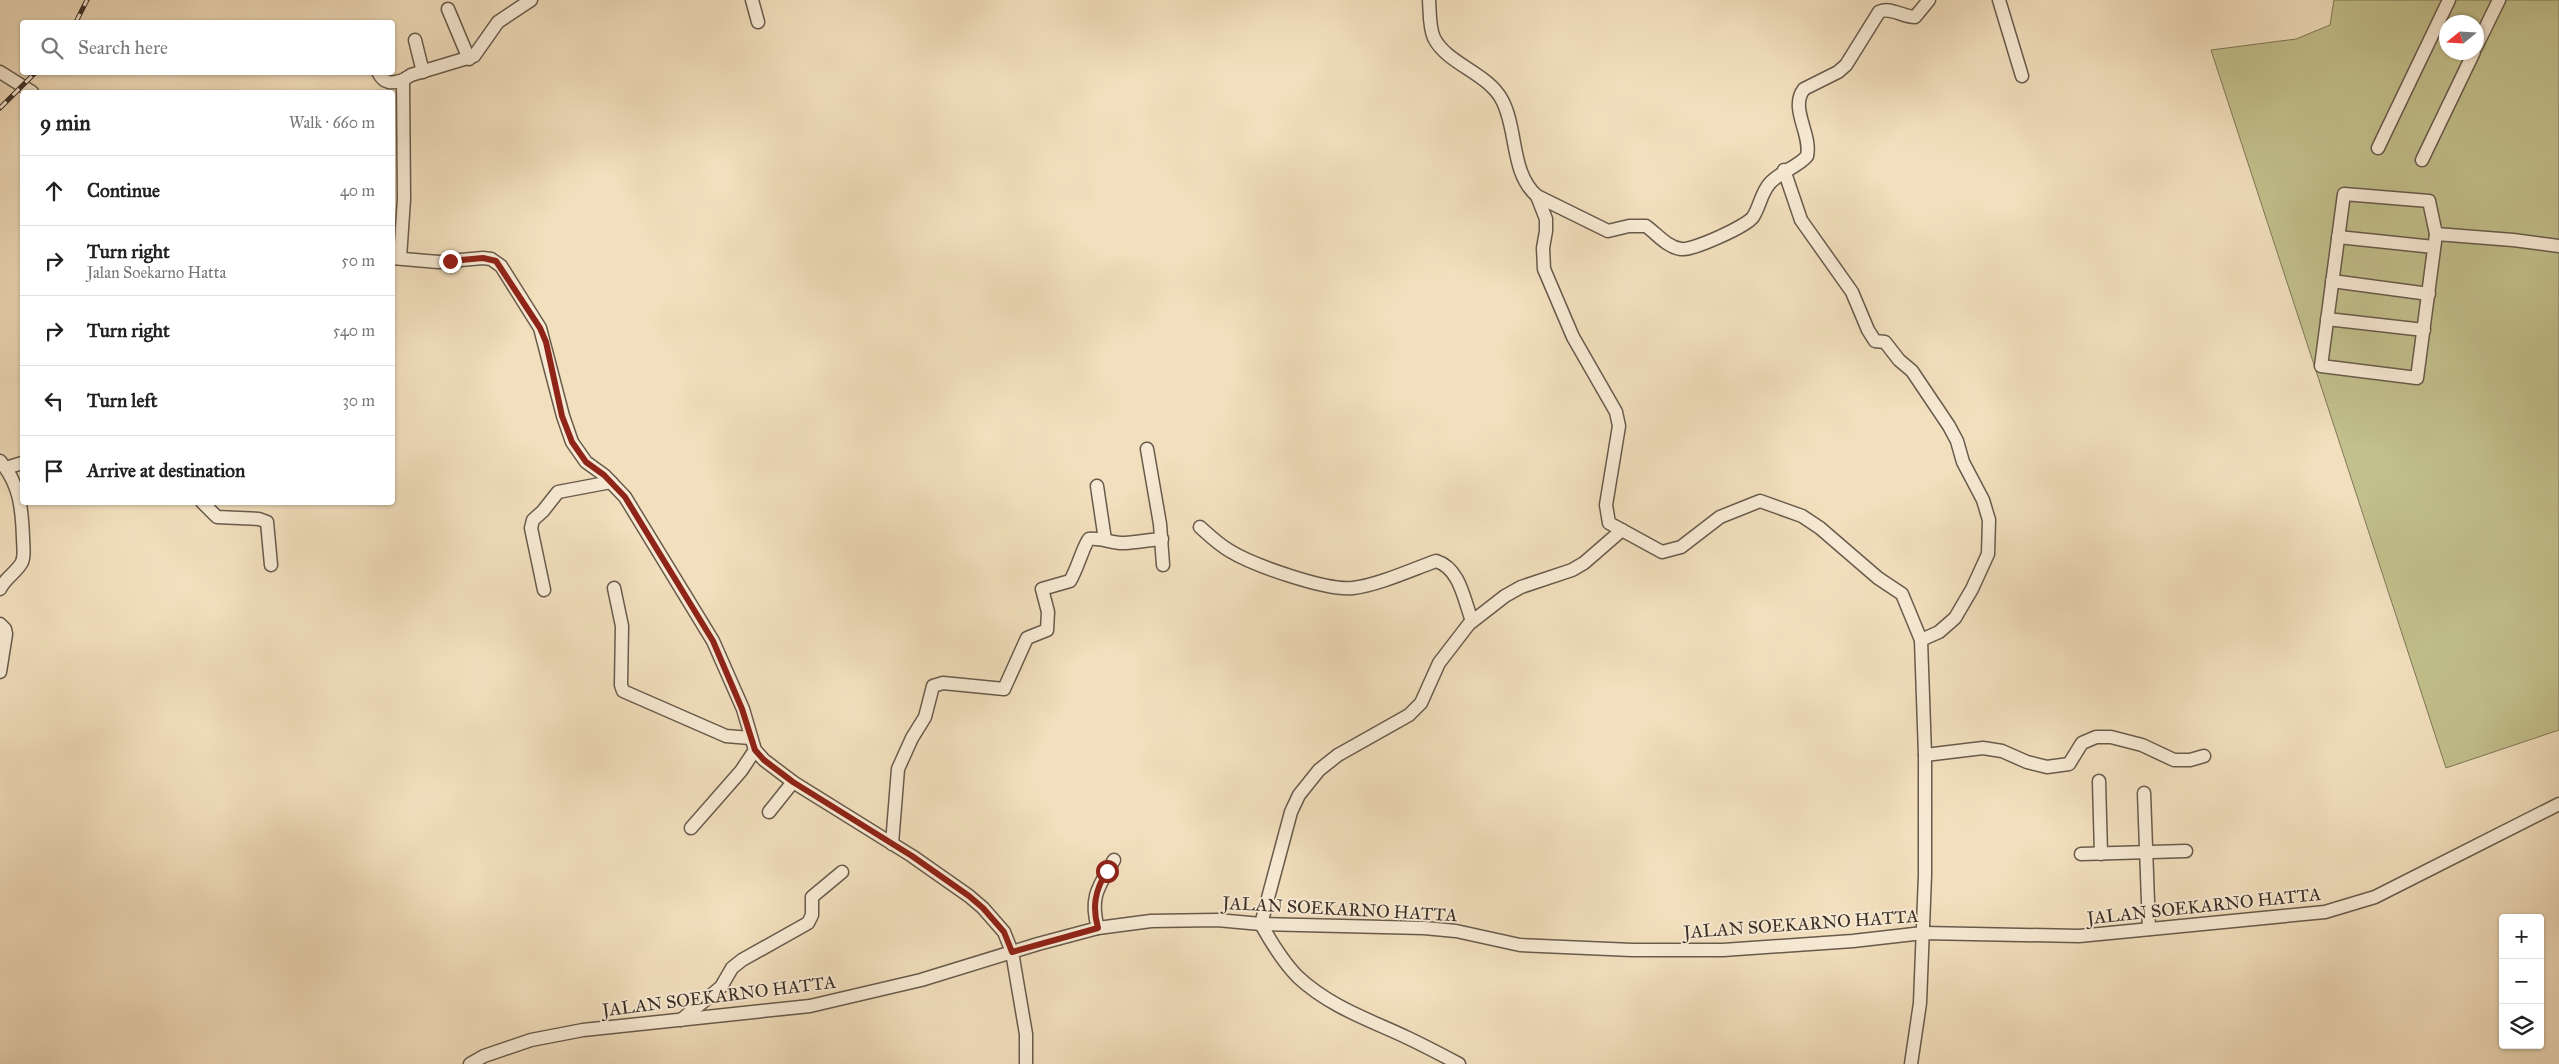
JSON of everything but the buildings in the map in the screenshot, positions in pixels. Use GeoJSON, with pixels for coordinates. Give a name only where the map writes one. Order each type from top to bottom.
{"type":"FeatureCollection","features":[{"type":"Feature","properties":{"kind":"street"},"geometry":{"type":"LineString","coordinates":[[381,75],[387,82],[395,83],[423,72],[469,59],[478,51],[493,28],[503,17],[531,0]]}},
{"type":"Feature","properties":{"kind":"street"},"geometry":{"type":"LineString","coordinates":[[752,0],[758,22]]}},
{"type":"Feature","properties":{"kind":"street"},"geometry":{"type":"LineString","coordinates":[[1429,0],[1432,31],[1436,42],[1487,82],[1502,100],[1521,172],[1530,190],[1537,196],[1608,231],[1629,226],[1646,226],[1661,239],[1682,249],[1701,246],[1752,218],[1763,193],[1784,170],[1807,156],[1808,148],[1798,104],[1804,89],[1846,66],[1878,12],[1888,10],[1906,17],[1915,17],[1929,0]]}},
{"type":"Feature","properties":{"kind":"street"},"geometry":{"type":"LineString","coordinates":[[1999,0],[2022,76]]}},
{"type":"Feature","properties":{"kind":"street"},"geometry":{"type":"LineString","coordinates":[[2378,148],[2449,0]]}},
{"type":"Feature","properties":{"kind":"street"},"geometry":{"type":"LineString","coordinates":[[2484,31],[2500,0]]}},
{"type":"Feature","properties":{"kind":"street"},"geometry":{"type":"LineString","coordinates":[[448,10],[469,59]]}},
{"type":"Feature","properties":{"kind":"street"},"geometry":{"type":"LineString","coordinates":[[415,40],[423,72]]}},
{"type":"Feature","properties":{"kind":"street"},"geometry":{"type":"LineString","coordinates":[[2422,160],[2470,60]]}},
{"type":"Feature","properties":{"kind":"street"},"geometry":{"type":"LineString","coordinates":[[3,79],[28,90]]}},
{"type":"Feature","properties":{"kind":"street"},"geometry":{"type":"LineString","coordinates":[[404,80],[404,190],[396,258],[438,262],[483,258],[496,261],[540,328],[546,342],[562,416],[572,442],[586,462],[612,482],[625,497],[713,641],[742,709],[755,750],[764,760],[793,782],[912,856],[983,908],[1004,932],[1012,952],[1026,1034],[1026,1064]]}},
{"type":"Feature","properties":{"kind":"street"},"geometry":{"type":"LineString","coordinates":[[1784,170],[1801,220],[1852,292],[1868,330],[1875,340],[1885,342],[1899,360],[1912,371],[1958,441],[1963,462],[1983,500],[1989,520],[1988,554],[1972,590],[1955,618],[1939,632],[1922,640]]}},
{"type":"Feature","properties":{"kind":"street"},"geometry":{"type":"LineString","coordinates":[[2344,194],[2430,200],[2435,241],[2417,378],[2321,366],[2338,237],[2344,194]]}},
{"type":"Feature","properties":{"kind":"street"},"geometry":{"type":"LineString","coordinates":[[1537,196],[1546,219],[1543,248],[1544,268],[1572,337],[1616,412],[1619,426],[1606,513],[1609,523],[1662,552],[1681,547],[1720,517],[1760,501],[1802,516],[1820,528],[1878,578],[1902,594],[1922,640],[1925,755],[1923,933],[1920,1003],[1911,1064]]}},
{"type":"Feature","properties":{"kind":"street"},"geometry":{"type":"LineString","coordinates":[[2338,237],[2435,241],[2513,240],[2559,246]]}},
{"type":"Feature","properties":{"kind":"street"},"geometry":{"type":"LineString","coordinates":[[2332,281],[2429,294]]}},
{"type":"Feature","properties":{"kind":"street"},"geometry":{"type":"LineString","coordinates":[[2328,319],[2424,330]]}},
{"type":"Feature","properties":{"kind":"street"},"geometry":{"type":"LineString","coordinates":[[1147,449],[1162,539],[1163,566]]}},
{"type":"Feature","properties":{"kind":"street"},"geometry":{"type":"LineString","coordinates":[[20,463],[3,464],[15,484],[20,501]]}},
{"type":"Feature","properties":{"kind":"street"},"geometry":{"type":"LineString","coordinates":[[544,590],[531,528],[533,520],[558,492],[612,482]]}},
{"type":"Feature","properties":{"kind":"street"},"geometry":{"type":"LineString","coordinates":[[1098,486],[1106,540]]}},
{"type":"Feature","properties":{"kind":"street"},"geometry":{"type":"LineString","coordinates":[[0,589],[4,581],[22,562],[21,505]]}},
{"type":"Feature","properties":{"kind":"street"},"geometry":{"type":"LineString","coordinates":[[205,505],[217,517],[260,519],[267,522],[271,565]]}},
{"type":"Feature","properties":{"kind":"street"},"geometry":{"type":"LineString","coordinates":[[1200,526],[1213,540],[1248,560],[1274,570],[1336,588],[1360,586],[1436,561],[1444,564],[1452,571],[1472,621]]}},
{"type":"Feature","properties":{"kind":"street"},"geometry":{"type":"LineString","coordinates":[[1459,1064],[1410,1038],[1350,1013],[1326,998],[1298,976],[1261,924],[1285,830],[1299,795],[1319,770],[1338,755],[1409,716],[1421,704],[1440,663],[1472,621],[1521,587],[1578,566],[1622,530]]}},
{"type":"Feature","properties":{"kind":"street"},"geometry":{"type":"LineString","coordinates":[[892,844],[898,769],[912,738],[925,717],[933,686],[943,683],[1004,689],[1027,638],[1047,630],[1048,612],[1042,589],[1070,581],[1089,539],[1124,543],[1162,539]]}},
{"type":"Feature","properties":{"kind":"street"},"geometry":{"type":"LineString","coordinates":[[614,588],[622,626],[621,685],[623,691],[726,736],[750,738]]}},
{"type":"Feature","properties":{"kind":"street"},"geometry":{"type":"LineString","coordinates":[[0,624],[5,629],[6,634],[0,672]]}},
{"type":"Feature","properties":{"kind":"street"},"geometry":{"type":"LineString","coordinates":[[1925,755],[1983,748],[2002,751],[2027,762],[2047,767],[2069,764],[2082,743],[2096,737],[2111,737],[2142,745],[2174,760],[2190,760],[2204,756]]}},
{"type":"Feature","properties":{"kind":"street"},"geometry":{"type":"LineString","coordinates":[[691,828],[741,771],[755,750]]}},
{"type":"Feature","properties":{"kind":"street"},"geometry":{"type":"LineString","coordinates":[[2099,780],[2101,854]]}},
{"type":"Feature","properties":{"kind":"street"},"geometry":{"type":"LineString","coordinates":[[769,812],[793,782]]}},
{"type":"Feature","properties":{"kind":"street"},"geometry":{"type":"LineString","coordinates":[[2144,793],[2149,929]]}},
{"type":"Feature","properties":{"kind":"street","name":"JALAN SOEKARNO HATTA"},"geometry":{"type":"LineString","coordinates":[[470,1064],[484,1056],[531,1040],[583,1030],[810,1006],[921,980],[1098,928],[1170,920],[1424,928],[1456,931],[1520,945],[1632,950],[1723,950],[1853,941],[1923,933],[2079,936],[2325,912],[2375,897],[2559,804]]}},
{"type":"Feature","properties":{"kind":"street"},"geometry":{"type":"LineString","coordinates":[[2081,854],[2186,851]]}},
{"type":"Feature","properties":{"kind":"street"},"geometry":{"type":"LineString","coordinates":[[1098,928],[1095,909],[1098,888],[1114,860]]}},
{"type":"Feature","properties":{"kind":"street"},"geometry":{"type":"LineString","coordinates":[[681,1020],[721,987],[732,968],[742,960],[808,923],[812,915],[812,897],[842,872]]}},
{"type":"Feature","properties":{"kind":"shaded area"},"geometry":{"type":"Polygon","coordinates":[[[2334,0],[2559,0],[2559,730],[2446,768],[2211,50],[2296,39],[2330,25],[2334,0]]]}},
{"type":"Feature","properties":{"kind":"railway"},"geometry":{"type":"LineString","coordinates":[[77,20],[87,0]]}},
{"type":"Feature","properties":{"kind":"railway"},"geometry":{"type":"LineString","coordinates":[[0,108],[33,75]]}},
{"type":"Feature","properties":{"kind":"route"},"geometry":{"type":"LineString","coordinates":[[450,261],[483,258],[496,261],[533,313],[546,342],[562,416],[572,442],[586,462],[604,475],[625,497],[682,589],[713,641],[742,709],[755,750],[764,760],[793,782],[912,856],[969,896],[983,908],[1004,932],[1012,952],[1098,928],[1095,916],[1095,902],[1101,880],[1107,871]]}}]}
